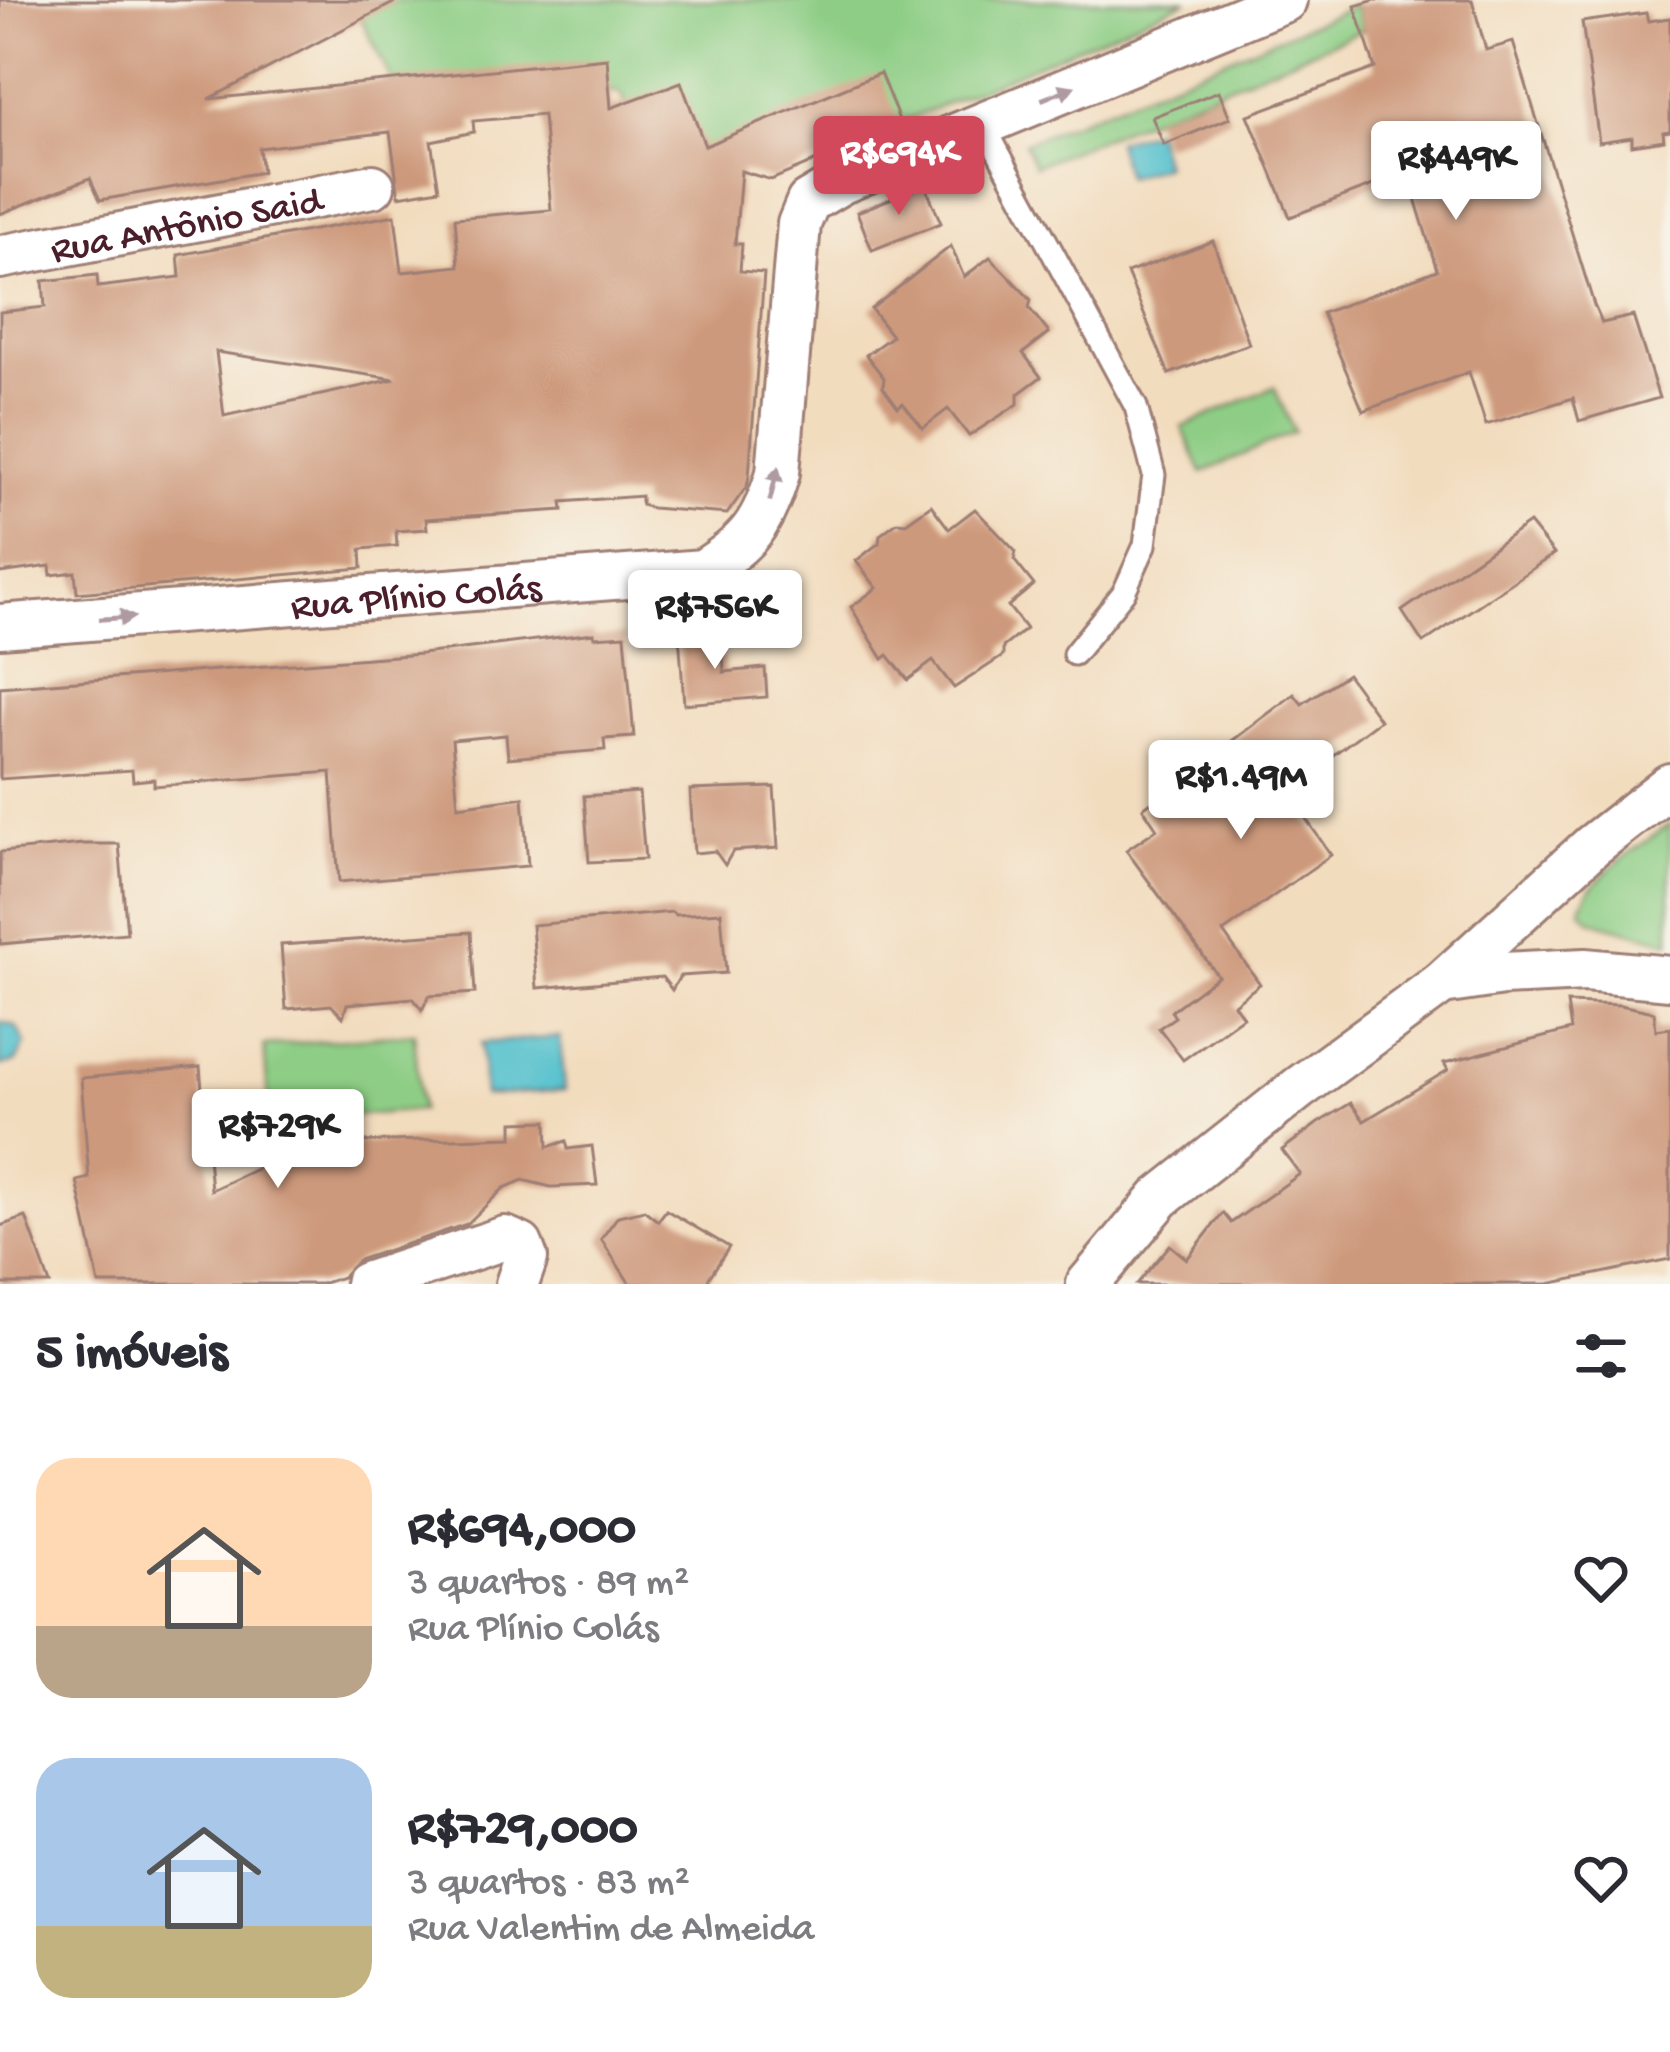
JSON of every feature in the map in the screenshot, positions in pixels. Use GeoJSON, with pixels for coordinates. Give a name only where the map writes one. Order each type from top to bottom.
{"type":"FeatureCollection","features":[{"type":"Feature","properties":{"kind":"street","name":"Rua Plínio Colás"},"geometry":{"type":"LineString","coordinates":[[0,626],[703,571],[739,549],[766,512],[778,473],[799,224],[808,202],[842,182],[1285,0]]}},
{"type":"Feature","properties":{"kind":"street","name":"Rua Antônio Said"},"geometry":{"type":"LineString","coordinates":[[0,256],[373,186]]}},
{"type":"Feature","properties":{"kind":"street"},"geometry":{"type":"LineString","coordinates":[[1088,1284],[1160,1198],[1442,983],[1592,846],[1670,785]]}},
{"type":"Feature","properties":{"kind":"street"},"geometry":{"type":"LineString","coordinates":[[1442,983],[1585,970],[1670,978]]}},
{"type":"Feature","properties":{"kind":"street"},"geometry":{"type":"LineString","coordinates":[[366,1284],[505,1238],[519,1265]]}},
{"type":"Feature","properties":{"kind":"lane"},"geometry":{"type":"LineString","coordinates":[[983,124],[1136,407],[1154,475],[1145,545],[1124,592],[1074,654]]}},
{"type":"Feature","properties":{"kind":"green space"},"geometry":{"type":"Polygon","coordinates":[[[352,0],[1188,0],[781,174],[649,146],[620,92],[394,85],[352,0]]]}},
{"type":"Feature","properties":{"kind":"green space"},"geometry":{"type":"Polygon","coordinates":[[[1355,6],[1363,30],[1034,166],[1024,143],[1355,6]]]}},
{"type":"Feature","properties":{"kind":"green space"},"geometry":{"type":"Polygon","coordinates":[[[1274,387],[1294,432],[1202,473],[1182,427],[1274,387]]]}},
{"type":"Feature","properties":{"kind":"green space"},"geometry":{"type":"Polygon","coordinates":[[[1670,824],[1670,942],[1590,920],[1581,909],[1595,884],[1670,824]]]}},
{"type":"Feature","properties":{"kind":"green space"},"geometry":{"type":"Polygon","coordinates":[[[414,1033],[421,1110],[270,1123],[264,1046],[414,1033]]]}},
{"type":"Feature","properties":{"kind":"water"},"geometry":{"type":"Polygon","coordinates":[[[1154,130],[1164,165],[1126,177],[1116,141],[1154,130]]]}},
{"type":"Feature","properties":{"kind":"water"},"geometry":{"type":"Polygon","coordinates":[[[0,1022],[16,1026],[25,1044],[16,1062],[0,1066],[0,1022]]]}},
{"type":"Feature","properties":{"kind":"water"},"geometry":{"type":"Polygon","coordinates":[[[560,1037],[565,1090],[484,1096],[481,1043],[560,1037]]]}},
{"type":"Feature","properties":{"kind":"building"},"geometry":{"type":"Polygon","coordinates":[[[0,0],[399,0],[209,99],[607,58],[611,108],[681,82],[705,146],[880,73],[901,125],[771,180],[741,171],[735,244],[742,244],[740,271],[764,273],[749,476],[727,514],[652,508],[641,505],[641,496],[562,502],[563,510],[426,519],[427,529],[396,531],[397,546],[361,549],[362,568],[77,593],[75,572],[51,575],[50,566],[0,573],[0,312],[45,307],[43,281],[97,275],[98,287],[180,277],[178,255],[395,215],[402,272],[459,266],[455,218],[551,210],[543,115],[473,121],[474,132],[431,141],[439,189],[399,196],[390,132],[259,148],[262,172],[100,200],[90,178],[0,214],[0,0]],[[216,352],[224,416],[395,379],[216,352]]]}},
{"type":"Feature","properties":{"kind":"building"},"geometry":{"type":"Polygon","coordinates":[[[1375,0],[1472,0],[1486,50],[1513,42],[1594,305],[1602,323],[1633,316],[1659,398],[1579,421],[1573,398],[1486,425],[1469,372],[1363,411],[1322,313],[1437,270],[1407,172],[1290,217],[1248,115],[1375,68],[1355,6],[1375,0]]]}},
{"type":"Feature","properties":{"kind":"building"},"geometry":{"type":"Polygon","coordinates":[[[1646,13],[1648,21],[1670,18],[1670,131],[1663,132],[1664,140],[1632,145],[1632,137],[1599,142],[1582,22],[1646,13]]]}},
{"type":"Feature","properties":{"kind":"building"},"geometry":{"type":"Polygon","coordinates":[[[1219,91],[1230,118],[1164,145],[1152,117],[1219,91]]]}},
{"type":"Feature","properties":{"kind":"building"},"geometry":{"type":"Polygon","coordinates":[[[925,185],[941,223],[872,250],[857,212],[925,185]]]}},
{"type":"Feature","properties":{"kind":"building"},"geometry":{"type":"Polygon","coordinates":[[[1213,241],[1249,344],[1169,374],[1127,273],[1213,241]]]}},
{"type":"Feature","properties":{"kind":"building"},"geometry":{"type":"Polygon","coordinates":[[[951,246],[964,277],[990,257],[1031,300],[1029,308],[1049,333],[1023,353],[1041,377],[1018,394],[1018,404],[969,436],[948,409],[923,428],[903,403],[898,407],[866,355],[892,336],[871,309],[951,246]]]}},
{"type":"Feature","properties":{"kind":"building"},"geometry":{"type":"Polygon","coordinates":[[[931,505],[949,529],[975,509],[1016,552],[1014,560],[1034,585],[1008,606],[1026,629],[1003,647],[1003,656],[954,688],[933,661],[908,680],[888,655],[883,659],[851,607],[877,588],[856,561],[897,522],[906,523],[931,505]]]}},
{"type":"Feature","properties":{"kind":"building"},"geometry":{"type":"Polygon","coordinates":[[[1529,523],[1554,554],[1423,643],[1402,611],[1529,523]]]}},
{"type":"Feature","properties":{"kind":"building"},"geometry":{"type":"Polygon","coordinates":[[[722,630],[724,672],[765,668],[767,697],[684,704],[679,633],[722,630]]]}},
{"type":"Feature","properties":{"kind":"building"},"geometry":{"type":"Polygon","coordinates":[[[594,633],[594,637],[625,635],[634,737],[604,739],[605,750],[508,758],[506,735],[452,740],[458,806],[523,797],[528,866],[339,882],[331,772],[154,786],[154,779],[133,781],[132,770],[0,779],[0,687],[421,654],[594,633]]]}},
{"type":"Feature","properties":{"kind":"building"},"geometry":{"type":"Polygon","coordinates":[[[1347,674],[1380,720],[1286,790],[1331,855],[1223,932],[1260,984],[1234,1004],[1243,1017],[1183,1060],[1159,1028],[1175,1017],[1171,1011],[1218,976],[1126,850],[1157,829],[1143,808],[1294,694],[1302,704],[1347,674]]]}},
{"type":"Feature","properties":{"kind":"building"},"geometry":{"type":"Polygon","coordinates":[[[774,787],[778,848],[733,851],[725,865],[715,851],[694,853],[690,790],[774,787]]]}},
{"type":"Feature","properties":{"kind":"building"},"geometry":{"type":"Polygon","coordinates":[[[639,792],[645,859],[589,862],[584,796],[639,792]]]}},
{"type":"Feature","properties":{"kind":"building"},"geometry":{"type":"Polygon","coordinates":[[[119,844],[127,933],[0,944],[0,852],[119,844]]]}},
{"type":"Feature","properties":{"kind":"building"},"geometry":{"type":"Polygon","coordinates":[[[721,912],[726,973],[680,976],[672,990],[662,977],[537,988],[532,925],[721,912]]]}},
{"type":"Feature","properties":{"kind":"building"},"geometry":{"type":"Polygon","coordinates":[[[471,932],[475,993],[429,996],[422,1010],[413,998],[347,1004],[343,1017],[331,1005],[286,1009],[281,945],[471,932]]]}},
{"type":"Feature","properties":{"kind":"building"},"geometry":{"type":"Polygon","coordinates":[[[1567,1003],[1654,1012],[1656,1030],[1670,1028],[1670,1259],[1548,1284],[1137,1284],[1170,1245],[1187,1259],[1223,1213],[1231,1223],[1300,1174],[1282,1150],[1318,1123],[1351,1103],[1364,1121],[1448,1070],[1444,1063],[1571,1030],[1567,1003]]]}},
{"type":"Feature","properties":{"kind":"building"},"geometry":{"type":"Polygon","coordinates":[[[200,1067],[211,1190],[282,1157],[360,1142],[513,1137],[513,1122],[547,1121],[548,1147],[566,1141],[568,1149],[592,1146],[597,1185],[551,1187],[523,1180],[504,1188],[467,1224],[358,1260],[342,1277],[321,1284],[99,1284],[77,1181],[89,1178],[81,1078],[200,1067]]]}},
{"type":"Feature","properties":{"kind":"building"},"geometry":{"type":"Polygon","coordinates":[[[644,1210],[658,1221],[666,1210],[729,1247],[705,1284],[630,1284],[601,1239],[618,1216],[644,1210]]]}},
{"type":"Feature","properties":{"kind":"building"},"geometry":{"type":"Polygon","coordinates":[[[26,1217],[50,1284],[0,1284],[0,1226],[26,1217]]]}}]}
